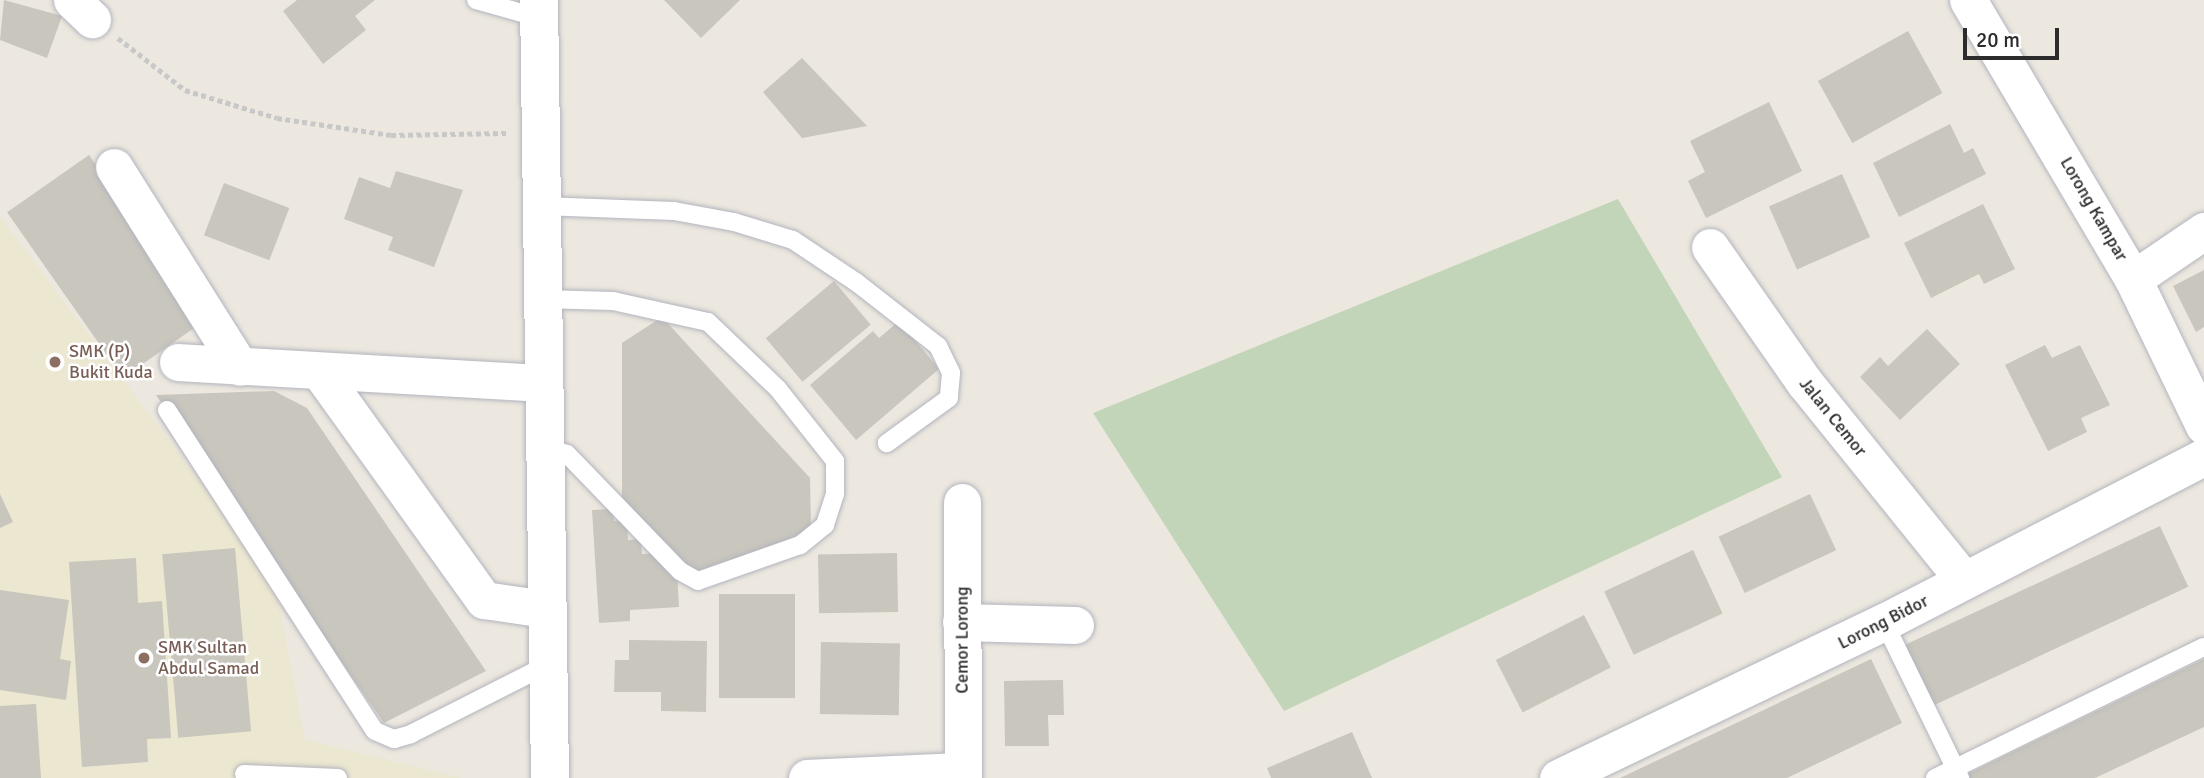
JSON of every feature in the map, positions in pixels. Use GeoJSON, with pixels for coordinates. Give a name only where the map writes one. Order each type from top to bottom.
{"type":"FeatureCollection","features":[{"type":"Feature","properties":{"kind":"street","name":"Lorong Kampar"},"geometry":{"type":"LineString","coordinates":[[1968,0],[2133,278],[2204,426]]}},
{"type":"Feature","properties":{"kind":"street"},"geometry":{"type":"LineString","coordinates":[[540,9],[545,666],[550,778]]}},
{"type":"Feature","properties":{"kind":"street"},"geometry":{"type":"LineString","coordinates":[[114,167],[240,367]]}},
{"type":"Feature","properties":{"kind":"street"},"geometry":{"type":"LineString","coordinates":[[2133,278],[2204,231]]}},
{"type":"Feature","properties":{"kind":"street","name":"Jalan Cemor"},"geometry":{"type":"LineString","coordinates":[[1710,247],[1805,383],[1964,580]]}},
{"type":"Feature","properties":{"kind":"street"},"geometry":{"type":"LineString","coordinates":[[178,362],[543,383]]}},
{"type":"Feature","properties":{"kind":"street"},"geometry":{"type":"LineString","coordinates":[[320,372],[484,600],[545,608]]}},
{"type":"Feature","properties":{"kind":"street","name":"Lorong Bidor"},"geometry":{"type":"LineString","coordinates":[[1568,776],[1884,622],[2204,457]]}},
{"type":"Feature","properties":{"kind":"street","name":"Cemor Lorong"},"geometry":{"type":"LineString","coordinates":[[962,502],[963,775]]}},
{"type":"Feature","properties":{"kind":"street"},"geometry":{"type":"LineString","coordinates":[[961,622],[1075,625]]}},
{"type":"Feature","properties":{"kind":"street"},"geometry":{"type":"LineString","coordinates":[[807,778],[963,775]]}},
{"type":"Feature","properties":{"kind":"lane"},"geometry":{"type":"LineString","coordinates":[[476,0],[540,9]]}},
{"type":"Feature","properties":{"kind":"lane"},"geometry":{"type":"LineString","coordinates":[[542,196],[674,211],[734,222],[793,240],[856,282],[938,345],[951,373],[949,398],[887,443]]}},
{"type":"Feature","properties":{"kind":"lane"},"geometry":{"type":"LineString","coordinates":[[542,299],[613,301],[708,323],[778,389],[835,461],[835,494],[825,525],[800,545],[698,582],[567,454],[544,447]]}},
{"type":"Feature","properties":{"kind":"lane"},"geometry":{"type":"LineString","coordinates":[[167,410],[375,731],[394,739],[411,734],[545,666]]}},
{"type":"Feature","properties":{"kind":"lane"},"geometry":{"type":"LineString","coordinates":[[1884,622],[1958,773]]}},
{"type":"Feature","properties":{"kind":"lane"},"geometry":{"type":"LineString","coordinates":[[1935,778],[1958,773],[2204,647]]}},
{"type":"Feature","properties":{"kind":"lane"},"geometry":{"type":"LineString","coordinates":[[244,774],[338,778]]}},
{"type":"Feature","properties":{"kind":"path"},"geometry":{"type":"LineString","coordinates":[[82,9],[185,90],[277,118],[391,135],[541,141]]}},
{"type":"Feature","properties":{"kind":"shaded area","name":"SMK Sultan Abdul Samad"},"geometry":{"type":"Polygon","coordinates":[[[0,217],[218,506],[271,562],[305,740],[462,778],[0,778],[0,217]]]}},
{"type":"Feature","properties":{"kind":"green space"},"geometry":{"type":"Polygon","coordinates":[[[1618,199],[1782,477],[1284,711],[1093,413],[1618,199]]]}},
{"type":"Feature","properties":{"kind":"building"},"geometry":{"type":"Polygon","coordinates":[[[4,0],[62,16],[47,58],[0,40],[4,0]]]}},
{"type":"Feature","properties":{"kind":"building"},"geometry":{"type":"Polygon","coordinates":[[[297,0],[375,0],[355,16],[366,30],[323,64],[283,11],[297,0]]]}},
{"type":"Feature","properties":{"kind":"building"},"geometry":{"type":"Polygon","coordinates":[[[664,0],[740,0],[701,38],[664,0]]]}},
{"type":"Feature","properties":{"kind":"building"},"geometry":{"type":"Polygon","coordinates":[[[1908,31],[1942,93],[1852,143],[1818,81],[1908,31]]]}},
{"type":"Feature","properties":{"kind":"building"},"geometry":{"type":"Polygon","coordinates":[[[802,58],[867,126],[802,138],[763,92],[802,58]]]}},
{"type":"Feature","properties":{"kind":"building"},"geometry":{"type":"Polygon","coordinates":[[[1769,102],[1802,171],[1706,218],[1688,181],[1705,172],[1690,141],[1769,102]]]}},
{"type":"Feature","properties":{"kind":"building"},"geometry":{"type":"Polygon","coordinates":[[[1950,124],[1964,153],[1973,148],[1986,174],[1899,217],[1873,163],[1950,124]]]}},
{"type":"Feature","properties":{"kind":"building"},"geometry":{"type":"Polygon","coordinates":[[[89,155],[205,320],[123,378],[7,212],[89,155]]]}},
{"type":"Feature","properties":{"kind":"building"},"geometry":{"type":"Polygon","coordinates":[[[396,171],[463,190],[434,267],[388,250],[393,237],[344,219],[359,177],[390,188],[396,171]]]}},
{"type":"Feature","properties":{"kind":"building"},"geometry":{"type":"Polygon","coordinates":[[[1842,174],[1870,237],[1797,270],[1769,207],[1842,174]]]}},
{"type":"Feature","properties":{"kind":"building"},"geometry":{"type":"Polygon","coordinates":[[[224,183],[289,208],[269,260],[204,235],[224,183]]]}},
{"type":"Feature","properties":{"kind":"building"},"geometry":{"type":"Polygon","coordinates":[[[1983,204],[2015,269],[1984,284],[1979,274],[1931,298],[1904,243],[1983,204]]]}},
{"type":"Feature","properties":{"kind":"building"},"geometry":{"type":"Polygon","coordinates":[[[2204,270],[2204,327],[2196,332],[2173,286],[2204,270]]]}},
{"type":"Feature","properties":{"kind":"building"},"geometry":{"type":"Polygon","coordinates":[[[834,281],[871,325],[802,382],[766,338],[834,281]]]}},
{"type":"Feature","properties":{"kind":"building"},"geometry":{"type":"Polygon","coordinates":[[[662,317],[810,478],[811,529],[700,580],[622,497],[622,343],[662,317]]]}},
{"type":"Feature","properties":{"kind":"building"},"geometry":{"type":"Polygon","coordinates":[[[899,321],[939,369],[856,440],[810,385],[873,331],[879,338],[899,321]]]}},
{"type":"Feature","properties":{"kind":"building"},"geometry":{"type":"Polygon","coordinates":[[[1927,329],[1960,364],[1900,420],[1860,377],[1880,357],[1888,366],[1927,329]]]}},
{"type":"Feature","properties":{"kind":"building"},"geometry":{"type":"Polygon","coordinates":[[[2045,345],[2052,358],[2080,345],[2110,405],[2081,418],[2087,432],[2048,451],[2005,365],[2045,345]]]}},
{"type":"Feature","properties":{"kind":"building"},"geometry":{"type":"Polygon","coordinates":[[[274,391],[307,408],[486,671],[384,723],[156,395],[274,391]]]}},
{"type":"Feature","properties":{"kind":"building"},"geometry":{"type":"Polygon","coordinates":[[[0,494],[13,522],[0,528],[0,494]]]}},
{"type":"Feature","properties":{"kind":"building"},"geometry":{"type":"Polygon","coordinates":[[[1810,494],[1836,550],[1745,593],[1718,537],[1810,494]]]}},
{"type":"Feature","properties":{"kind":"building"},"geometry":{"type":"Polygon","coordinates":[[[613,509],[614,521],[627,520],[628,540],[641,539],[642,554],[661,553],[677,571],[679,607],[630,610],[630,621],[599,623],[592,510],[613,509]]]}},
{"type":"Feature","properties":{"kind":"building"},"geometry":{"type":"Polygon","coordinates":[[[2160,526],[2188,587],[1925,709],[1897,649],[2160,526]]]}},
{"type":"Feature","properties":{"kind":"building"},"geometry":{"type":"Polygon","coordinates":[[[235,548],[251,731],[178,738],[162,554],[235,548]]]}},
{"type":"Feature","properties":{"kind":"building"},"geometry":{"type":"Polygon","coordinates":[[[1693,550],[1723,613],[1634,655],[1604,591],[1693,550]]]}},
{"type":"Feature","properties":{"kind":"building"},"geometry":{"type":"Polygon","coordinates":[[[897,553],[898,612],[819,613],[818,554],[897,553]]]}},
{"type":"Feature","properties":{"kind":"building"},"geometry":{"type":"Polygon","coordinates":[[[136,558],[138,603],[162,601],[171,738],[147,739],[148,762],[82,767],[69,562],[136,558]]]}},
{"type":"Feature","properties":{"kind":"building"},"geometry":{"type":"Polygon","coordinates":[[[0,590],[69,600],[60,659],[71,661],[66,700],[0,690],[0,590]]]}},
{"type":"Feature","properties":{"kind":"building"},"geometry":{"type":"Polygon","coordinates":[[[719,594],[795,594],[795,698],[719,698],[719,594]]]}},
{"type":"Feature","properties":{"kind":"building"},"geometry":{"type":"Polygon","coordinates":[[[1584,615],[1611,668],[1523,713],[1496,660],[1584,615]]]}},
{"type":"Feature","properties":{"kind":"building"},"geometry":{"type":"Polygon","coordinates":[[[629,640],[707,641],[706,712],[661,711],[661,692],[614,692],[615,660],[629,660],[629,640]]]}},
{"type":"Feature","properties":{"kind":"building"},"geometry":{"type":"Polygon","coordinates":[[[821,642],[900,643],[899,715],[820,714],[821,642]]]}},
{"type":"Feature","properties":{"kind":"building"},"geometry":{"type":"Polygon","coordinates":[[[1871,659],[1902,723],[1787,778],[1620,778],[1871,659]]]}},
{"type":"Feature","properties":{"kind":"building"},"geometry":{"type":"Polygon","coordinates":[[[2204,659],[2204,727],[2095,778],[1959,778],[2204,659]]]}},
{"type":"Feature","properties":{"kind":"building"},"geometry":{"type":"Polygon","coordinates":[[[1063,680],[1064,715],[1048,715],[1049,746],[1005,746],[1004,681],[1063,680]]]}},
{"type":"Feature","properties":{"kind":"building"},"geometry":{"type":"Polygon","coordinates":[[[36,704],[41,778],[0,778],[0,706],[36,704]]]}},
{"type":"Feature","properties":{"kind":"building"},"geometry":{"type":"Polygon","coordinates":[[[1352,732],[1372,778],[1271,778],[1267,768],[1352,732]]]}},
{"type":"Feature","properties":{"kind":"place","name":"SMK (P) Bukit Kuda"},"geometry":{"type":"Point","coordinates":[55,362]}},
{"type":"Feature","properties":{"kind":"place","name":"SMK Sultan Abdul Samad"},"geometry":{"type":"Point","coordinates":[144,658]}}]}
